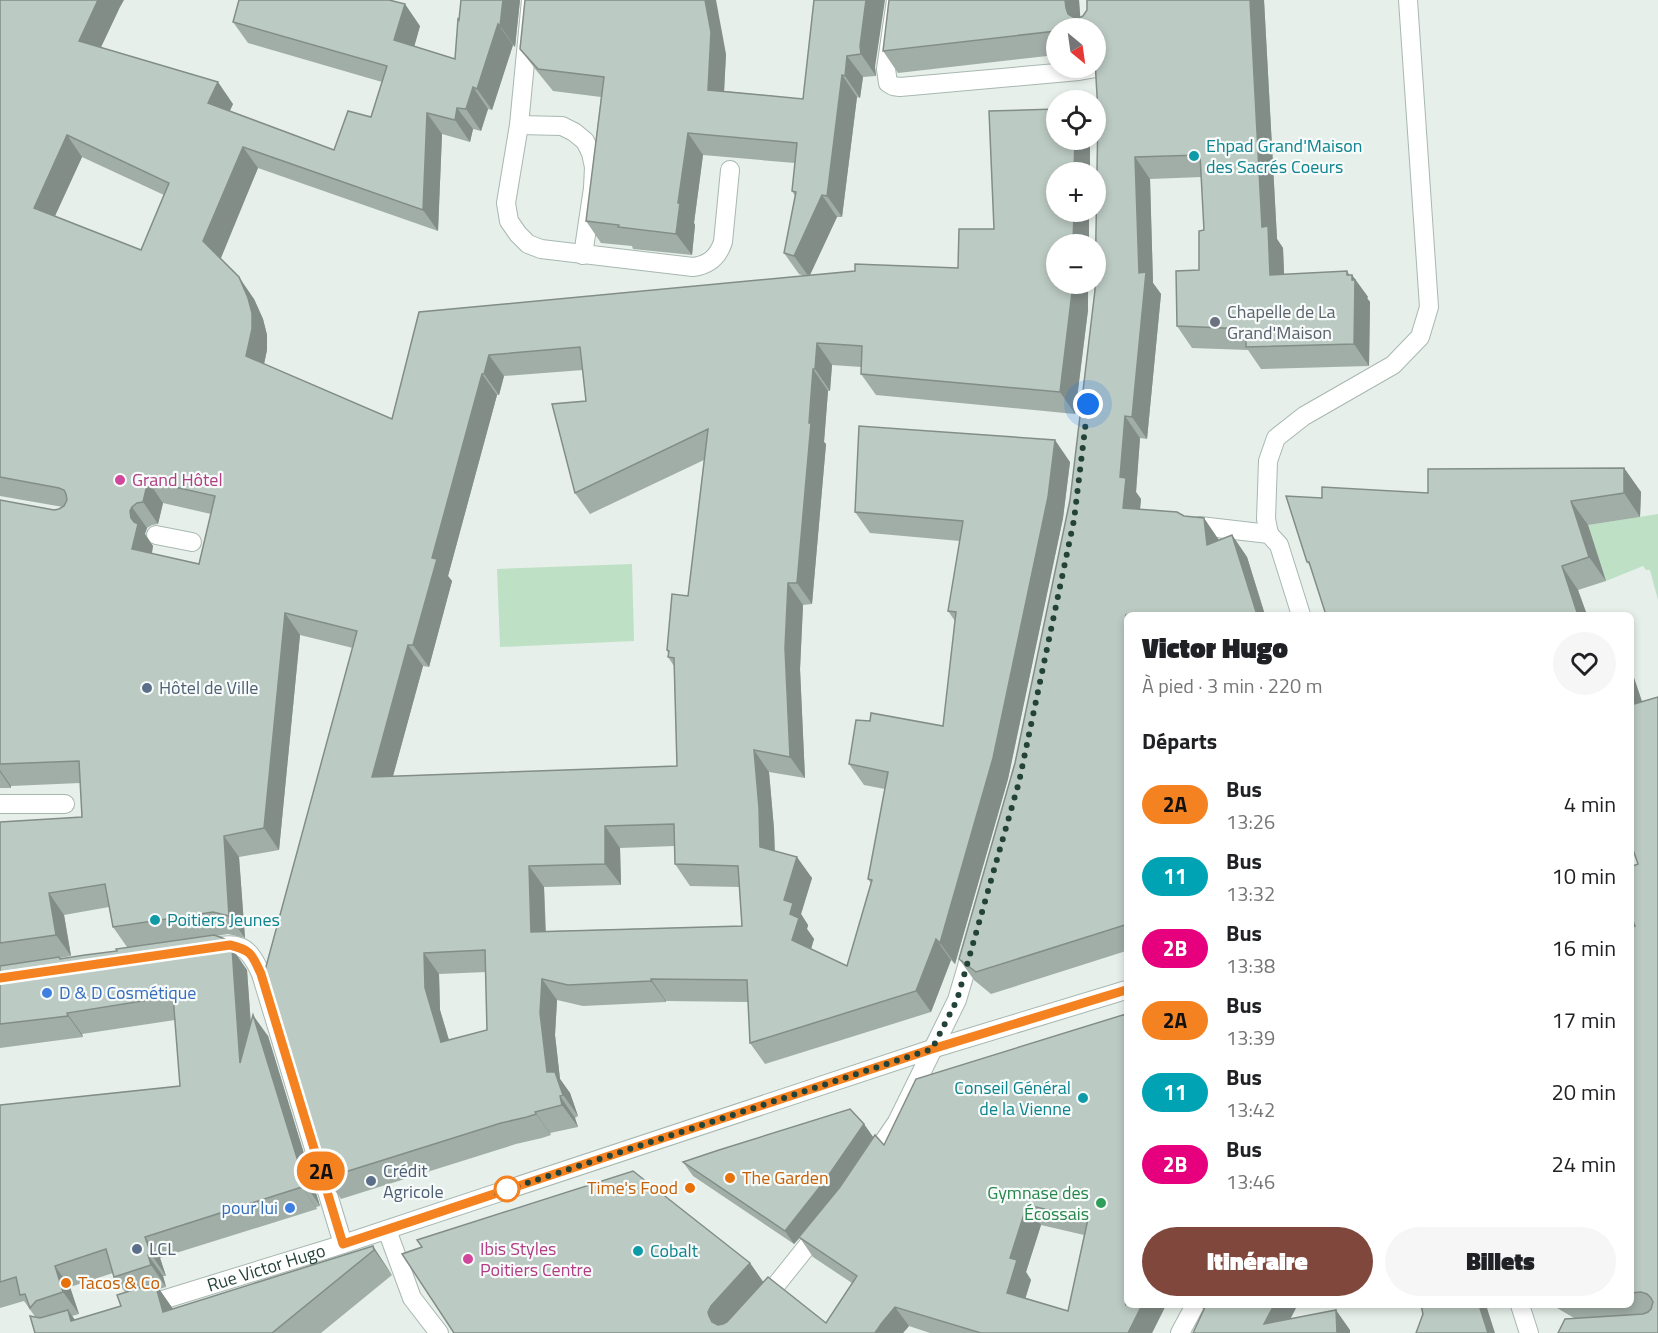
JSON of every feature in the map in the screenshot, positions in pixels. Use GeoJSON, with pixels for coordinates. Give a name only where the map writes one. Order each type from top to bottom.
{"type":"FeatureCollection","features":[{"type":"Feature","properties":{"kind":"street"},"geometry":{"type":"LineString","coordinates":[[896,0],[886,69],[888,82],[893,86],[1046,74]]}},
{"type":"Feature","properties":{"kind":"street"},"geometry":{"type":"LineString","coordinates":[[1300,612],[1279,544],[1269,534],[1266,519],[1268,461],[1276,438],[1304,416],[1393,365],[1420,337],[1429,307],[1408,0]]}},
{"type":"Feature","properties":{"kind":"street"},"geometry":{"type":"LineString","coordinates":[[530,9],[519,125],[506,203],[509,221],[528,244],[541,249],[583,255],[693,267],[703,266],[712,261],[720,252],[723,242],[730,170]]}},
{"type":"Feature","properties":{"kind":"street"},"geometry":{"type":"LineString","coordinates":[[1097,78],[1098,89]]}},
{"type":"Feature","properties":{"kind":"street"},"geometry":{"type":"LineString","coordinates":[[519,125],[562,126],[585,141],[591,153],[594,167],[593,188],[583,255]]}},
{"type":"Feature","properties":{"kind":"street"},"geometry":{"type":"LineString","coordinates":[[1200,526],[1269,534]]}},
{"type":"Feature","properties":{"kind":"street"},"geometry":{"type":"LineString","coordinates":[[156,535],[192,542]]}},
{"type":"Feature","properties":{"kind":"street"},"geometry":{"type":"LineString","coordinates":[[0,804],[65,804]]}},
{"type":"Feature","properties":{"kind":"street"},"geometry":{"type":"LineString","coordinates":[[858,1179],[897,1122],[957,1000],[977,931]]}},
{"type":"Feature","properties":{"kind":"street"},"geometry":{"type":"LineString","coordinates":[[184,951],[230,945],[245,949],[251,954],[261,974],[343,1244]]}},
{"type":"Feature","properties":{"kind":"street","name":"Rue Victor Hugo"},"geometry":{"type":"LineString","coordinates":[[123,1312],[387,1230],[932,1049],[1124,991]]}},
{"type":"Feature","properties":{"kind":"street"},"geometry":{"type":"LineString","coordinates":[[734,1333],[768,1295],[831,1216]]}},
{"type":"Feature","properties":{"kind":"street"},"geometry":{"type":"LineString","coordinates":[[387,1230],[412,1298],[439,1333]]}},
{"type":"Feature","properties":{"kind":"street"},"geometry":{"type":"LineString","coordinates":[[1180,1333],[1193,1308]]}},
{"type":"Feature","properties":{"kind":"street"},"geometry":{"type":"LineString","coordinates":[[1521,1308],[1529,1333]]}},
{"type":"Feature","properties":{"kind":"green space"},"geometry":{"type":"Polygon","coordinates":[[[1658,514],[1658,600],[1650,570],[1646,570],[1643,566],[1606,581],[1588,525],[1658,514]]]}},
{"type":"Feature","properties":{"kind":"green space"},"geometry":{"type":"Polygon","coordinates":[[[632,564],[634,641],[500,647],[497,569],[632,564]]]}},
{"type":"Feature","properties":{"kind":"building"},"geometry":{"type":"Polygon","coordinates":[[[0,0],[98,0],[79,41],[218,82],[208,103],[334,150],[348,111],[371,117],[387,66],[233,22],[239,0],[389,0],[405,4],[394,40],[455,59],[461,0],[503,0],[500,26],[498,24],[477,89],[473,87],[466,109],[457,108],[455,120],[427,113],[423,210],[243,147],[203,241],[239,277],[248,298],[252,313],[252,329],[246,356],[392,419],[419,312],[855,271],[855,264],[958,268],[959,229],[994,229],[989,111],[1046,109],[1046,150],[1075,150],[1074,162],[1046,162],[1046,222],[1074,222],[1073,234],[1046,234],[1046,294],[1072,294],[1060,392],[861,374],[862,346],[817,343],[815,369],[813,369],[809,423],[811,423],[797,583],[788,583],[785,648],[790,757],[754,750],[760,847],[797,857],[784,900],[793,903],[790,914],[799,918],[792,940],[847,966],[872,880],[868,879],[888,772],[849,764],[856,720],[870,721],[871,713],[943,726],[956,612],[948,611],[963,521],[855,512],[859,426],[1055,440],[1048,497],[993,758],[940,943],[936,939],[916,991],[750,1043],[747,980],[651,979],[651,981],[568,985],[542,979],[540,1013],[547,1072],[555,1072],[563,1095],[560,1096],[562,1105],[326,1178],[264,974],[357,631],[285,613],[264,828],[224,836],[229,916],[213,912],[113,927],[105,884],[49,893],[56,935],[0,943],[0,822],[82,817],[79,761],[0,764],[0,500],[59,509],[67,500],[64,490],[0,477],[0,0]],[[67,135],[34,208],[141,250],[169,183],[67,135]],[[580,347],[489,355],[432,558],[437,559],[413,645],[408,645],[372,777],[677,766],[674,658],[668,657],[669,651],[667,650],[672,594],[688,596],[708,429],[575,493],[552,404],[586,401],[580,347]],[[148,481],[143,502],[137,503],[130,511],[131,518],[138,524],[132,549],[199,564],[215,496],[148,481]],[[674,824],[605,826],[605,864],[529,866],[531,932],[742,926],[738,866],[675,864],[674,824]],[[485,950],[424,953],[425,988],[441,1042],[487,1030],[485,950]]]}},
{"type":"Feature","properties":{"kind":"building"},"geometry":{"type":"Polygon","coordinates":[[[525,0],[705,0],[711,32],[708,90],[803,99],[814,0],[866,0],[861,54],[847,56],[845,76],[842,75],[827,196],[822,195],[794,256],[784,253],[796,192],[792,191],[797,143],[688,133],[676,234],[586,221],[604,77],[538,69],[520,49],[525,0]]]}},
{"type":"Feature","properties":{"kind":"building"},"geometry":{"type":"Polygon","coordinates":[[[889,0],[1065,0],[1068,14],[1079,18],[1046,18],[1046,32],[883,51],[889,0]]]}},
{"type":"Feature","properties":{"kind":"building"},"geometry":{"type":"Polygon","coordinates":[[[1087,0],[1250,0],[1262,227],[1268,226],[1270,275],[1347,271],[1347,275],[1352,275],[1352,280],[1355,280],[1354,344],[1246,347],[1246,329],[1177,326],[1176,271],[1199,270],[1199,231],[1204,230],[1200,155],[1135,157],[1139,273],[1146,272],[1132,417],[1125,416],[1120,477],[1126,478],[1123,508],[1177,512],[1184,516],[1204,518],[1207,545],[1232,535],[1256,612],[1124,612],[1124,925],[976,972],[959,959],[1015,763],[1070,500],[1095,294],[1106,294],[1106,234],[1096,234],[1096,222],[1106,222],[1106,162],[1097,162],[1097,150],[1106,150],[1106,90],[1097,90],[1096,78],[1106,78],[1106,18],[1079,18],[1087,10],[1087,0]]]}},
{"type":"Feature","properties":{"kind":"building"},"geometry":{"type":"Polygon","coordinates":[[[1624,468],[1624,493],[1571,501],[1589,557],[1562,566],[1577,612],[1325,612],[1286,496],[1322,498],[1322,487],[1428,493],[1428,469],[1624,468]]]}},
{"type":"Feature","properties":{"kind":"building"},"geometry":{"type":"Polygon","coordinates":[[[1658,697],[1658,1333],[1558,1333],[1565,1319],[1643,1314],[1651,1309],[1653,1302],[1647,1294],[1634,1293],[1634,866],[1638,864],[1634,852],[1634,704],[1658,697]]]}},
{"type":"Feature","properties":{"kind":"building"},"geometry":{"type":"Polygon","coordinates":[[[214,935],[225,939],[232,948],[240,1063],[253,1015],[305,1184],[301,1185],[302,1187],[145,1237],[151,1254],[148,1255],[151,1265],[114,1277],[106,1249],[55,1266],[63,1292],[36,1301],[30,1308],[25,1294],[20,1295],[16,1277],[0,1282],[0,1105],[180,1086],[173,996],[67,1013],[68,1016],[0,1024],[0,966],[117,951],[116,949],[214,935]]]}},
{"type":"Feature","properties":{"kind":"building"},"geometry":{"type":"Polygon","coordinates":[[[1124,1015],[1124,1308],[1140,1308],[1128,1333],[981,1333],[895,1307],[875,1333],[454,1333],[402,1254],[422,1247],[417,1240],[633,1171],[750,1263],[711,1306],[708,1312],[712,1322],[718,1325],[727,1322],[768,1277],[826,1323],[857,1276],[799,1237],[840,1187],[875,1135],[884,1145],[916,1079],[1124,1015]],[[1027,1205],[1010,1258],[1017,1260],[1007,1293],[1068,1311],[1088,1219],[1027,1205]]]}},
{"type":"Feature","properties":{"kind":"building"},"geometry":{"type":"Polygon","coordinates":[[[850,1109],[864,1124],[826,1179],[785,1231],[683,1162],[719,1150],[850,1109]]]}},
{"type":"Feature","properties":{"kind":"building"},"geometry":{"type":"Polygon","coordinates":[[[373,1246],[374,1250],[272,1333],[35,1333],[30,1316],[40,1318],[68,1310],[71,1321],[121,1306],[117,1295],[155,1283],[163,1312],[373,1246]]]}},
{"type":"Feature","properties":{"kind":"building"},"geometry":{"type":"Polygon","coordinates":[[[1205,1308],[1272,1308],[1264,1324],[1336,1310],[1337,1333],[1193,1333],[1205,1308]]]}},
{"type":"Feature","properties":{"kind":"building"},"geometry":{"type":"Polygon","coordinates":[[[1422,1308],[1480,1308],[1488,1333],[1416,1333],[1423,1314],[1422,1308]]]}},
{"type":"Feature","properties":{"kind":"bus line","name":"2A"},"geometry":{"type":"LineString","coordinates":[[0,978],[230,945],[245,949],[251,954],[261,974],[343,1244],[932,1049],[1124,991]]}},
{"type":"Feature","properties":{"kind":"place","name":"Ehpad Grand'Maison des Sacrés Coeurs"},"geometry":{"type":"Point","coordinates":[1194,156]}},
{"type":"Feature","properties":{"kind":"place","name":"Chapelle de La Grand'Maison"},"geometry":{"type":"Point","coordinates":[1215,322]}},
{"type":"Feature","properties":{"kind":"place","name":"Grand Hôtel"},"geometry":{"type":"Point","coordinates":[120,480]}},
{"type":"Feature","properties":{"kind":"place","name":"Hôtel de Ville"},"geometry":{"type":"Point","coordinates":[147,688]}},
{"type":"Feature","properties":{"kind":"place","name":"Poitiers Jeunes"},"geometry":{"type":"Point","coordinates":[155,920]}},
{"type":"Feature","properties":{"kind":"place","name":"D & D Cosmétique"},"geometry":{"type":"Point","coordinates":[47,993]}},
{"type":"Feature","properties":{"kind":"place","name":"Conseil Général de la Vienne"},"geometry":{"type":"Point","coordinates":[1083,1098]}},
{"type":"Feature","properties":{"kind":"place","name":"The Garden"},"geometry":{"type":"Point","coordinates":[730,1178]}},
{"type":"Feature","properties":{"kind":"place","name":"Crédit Agricole"},"geometry":{"type":"Point","coordinates":[371,1181]}},
{"type":"Feature","properties":{"kind":"place","name":"Time's Food"},"geometry":{"type":"Point","coordinates":[690,1188]}},
{"type":"Feature","properties":{"kind":"place","name":"Gymnase des Écossais"},"geometry":{"type":"Point","coordinates":[1101,1203]}},
{"type":"Feature","properties":{"kind":"place","name":"pour lui"},"geometry":{"type":"Point","coordinates":[290,1208]}},
{"type":"Feature","properties":{"kind":"place","name":"LCL"},"geometry":{"type":"Point","coordinates":[137,1249]}},
{"type":"Feature","properties":{"kind":"place","name":"Cobalt"},"geometry":{"type":"Point","coordinates":[638,1251]}},
{"type":"Feature","properties":{"kind":"place","name":"Ibis Styles Poitiers Centre"},"geometry":{"type":"Point","coordinates":[468,1259]}},
{"type":"Feature","properties":{"kind":"place","name":"Tacos & Co"},"geometry":{"type":"Point","coordinates":[66,1283]}},
{"type":"Feature","properties":{"kind":"route"},"geometry":{"type":"LineString","coordinates":[[507,1189],[497,1193],[932,1049],[957,1000],[1019,782],[1074,520],[1088,404]]}}]}
